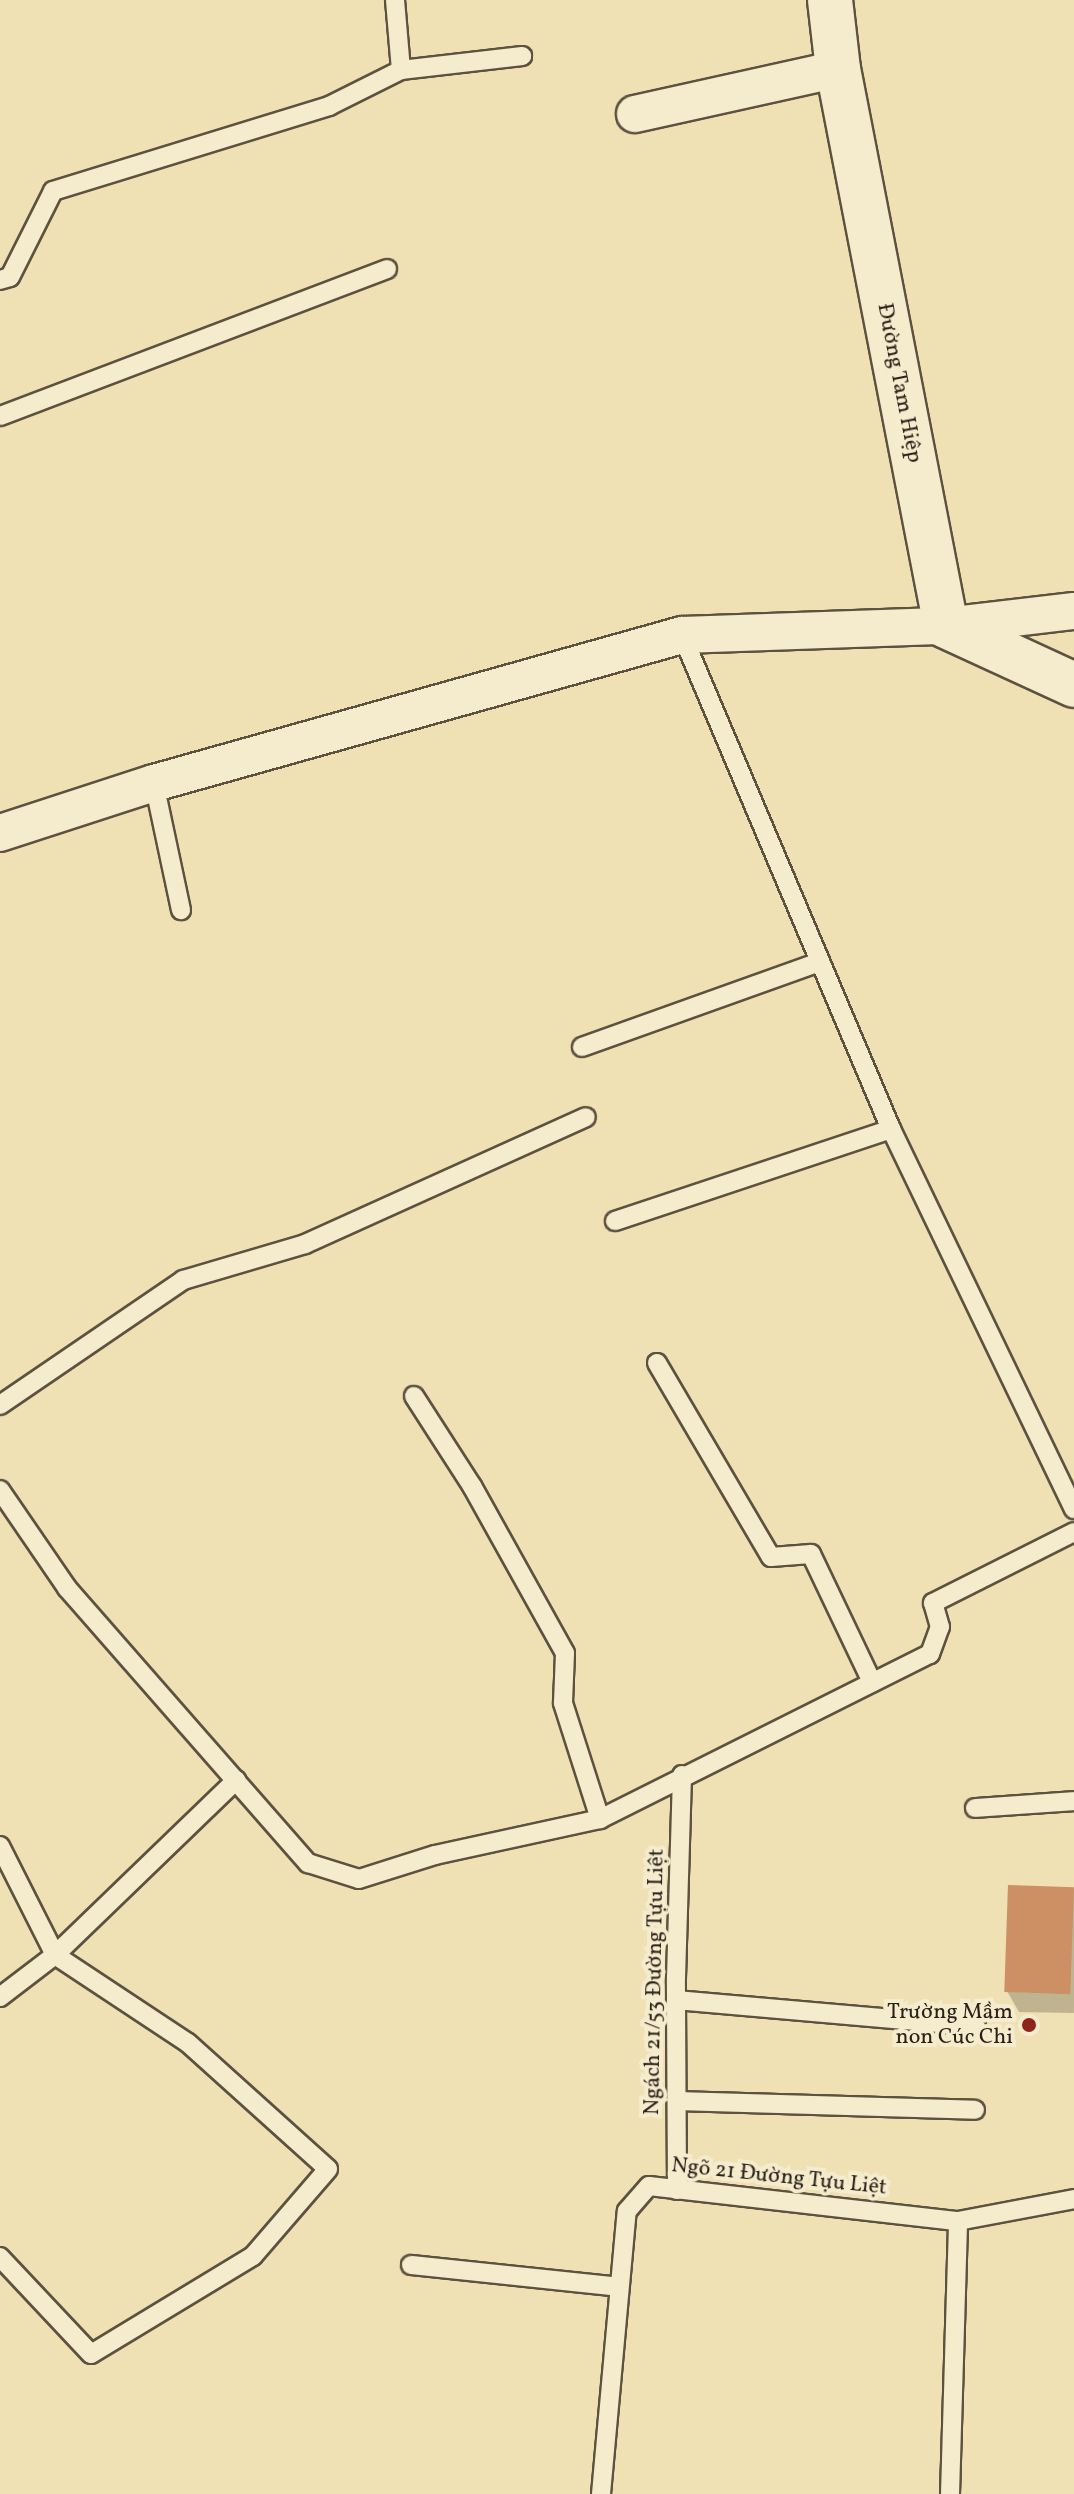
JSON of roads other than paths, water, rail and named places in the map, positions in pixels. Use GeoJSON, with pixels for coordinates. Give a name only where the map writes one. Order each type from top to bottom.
{"type":"FeatureCollection","features":[{"type":"Feature","properties":{"kind":"street","name":"Đường Tam Hiệp"},"geometry":{"type":"LineString","coordinates":[[830,0],[838,69],[946,626]]}},
{"type":"Feature","properties":{"kind":"street"},"geometry":{"type":"LineString","coordinates":[[635,114],[838,69]]}},
{"type":"Feature","properties":{"kind":"street"},"geometry":{"type":"LineString","coordinates":[[0,833],[154,783],[682,635],[946,626],[1074,611]]}},
{"type":"Feature","properties":{"kind":"street"},"geometry":{"type":"LineString","coordinates":[[946,626],[1074,685]]}},
{"type":"Feature","properties":{"kind":"lane"},"geometry":{"type":"LineString","coordinates":[[395,0],[401,70]]}},
{"type":"Feature","properties":{"kind":"lane"},"geometry":{"type":"LineString","coordinates":[[0,280],[10,277],[53,191],[329,106],[401,70],[522,56]]}},
{"type":"Feature","properties":{"kind":"lane"},"geometry":{"type":"LineString","coordinates":[[0,416],[387,269]]}},
{"type":"Feature","properties":{"kind":"lane"},"geometry":{"type":"LineString","coordinates":[[682,635],[891,1129],[1074,1509]]}},
{"type":"Feature","properties":{"kind":"lane"},"geometry":{"type":"LineString","coordinates":[[154,783],[181,910]]}},
{"type":"Feature","properties":{"kind":"lane"},"geometry":{"type":"LineString","coordinates":[[582,1047],[820,962]]}},
{"type":"Feature","properties":{"kind":"lane"},"geometry":{"type":"LineString","coordinates":[[0,1405],[183,1280],[305,1244],[586,1117]]}},
{"type":"Feature","properties":{"kind":"lane"},"geometry":{"type":"LineString","coordinates":[[615,1221],[891,1129]]}},
{"type":"Feature","properties":{"kind":"lane"},"geometry":{"type":"LineString","coordinates":[[657,1363],[771,1557],[811,1554],[872,1682]]}},
{"type":"Feature","properties":{"kind":"lane"},"geometry":{"type":"LineString","coordinates":[[414,1396],[472,1486],[565,1653],[563,1703],[600,1819]]}},
{"type":"Feature","properties":{"kind":"lane"},"geometry":{"type":"LineString","coordinates":[[0,1490],[67,1588],[308,1863],[359,1879],[435,1855],[600,1819],[682,1775],[930,1654],[940,1627],[933,1603],[1074,1532]]}},
{"type":"Feature","properties":{"kind":"lane","name":"Ngách 21/53 Đường Tựu Liệt"},"geometry":{"type":"LineString","coordinates":[[677,2190],[676,2000],[682,1775]]}},
{"type":"Feature","properties":{"kind":"lane"},"geometry":{"type":"LineString","coordinates":[[0,1997],[55,1955],[236,1780]]}},
{"type":"Feature","properties":{"kind":"lane"},"geometry":{"type":"LineString","coordinates":[[975,1808],[1074,1801]]}},
{"type":"Feature","properties":{"kind":"lane"},"geometry":{"type":"LineString","coordinates":[[0,1846],[55,1955],[188,2043],[328,2169],[253,2256],[91,2354],[0,2257]]}},
{"type":"Feature","properties":{"kind":"lane"},"geometry":{"type":"LineString","coordinates":[[676,2000],[976,2026]]}},
{"type":"Feature","properties":{"kind":"lane"},"geometry":{"type":"LineString","coordinates":[[677,2101],[975,2110]]}},
{"type":"Feature","properties":{"kind":"lane","name":"Ngõ 21 Đường Tựu Liệt"},"geometry":{"type":"LineString","coordinates":[[601,2494],[627,2211],[649,2186],[958,2221],[1074,2199]]}},
{"type":"Feature","properties":{"kind":"lane"},"geometry":{"type":"LineString","coordinates":[[950,2494],[958,2221]]}},
{"type":"Feature","properties":{"kind":"lane"},"geometry":{"type":"LineString","coordinates":[[411,2265],[619,2287]]}},
{"type":"Feature","properties":{"kind":"place","name":"Trường Mầm non Cúc Chi"},"geometry":{"type":"Point","coordinates":[1029,2025]}}]}
